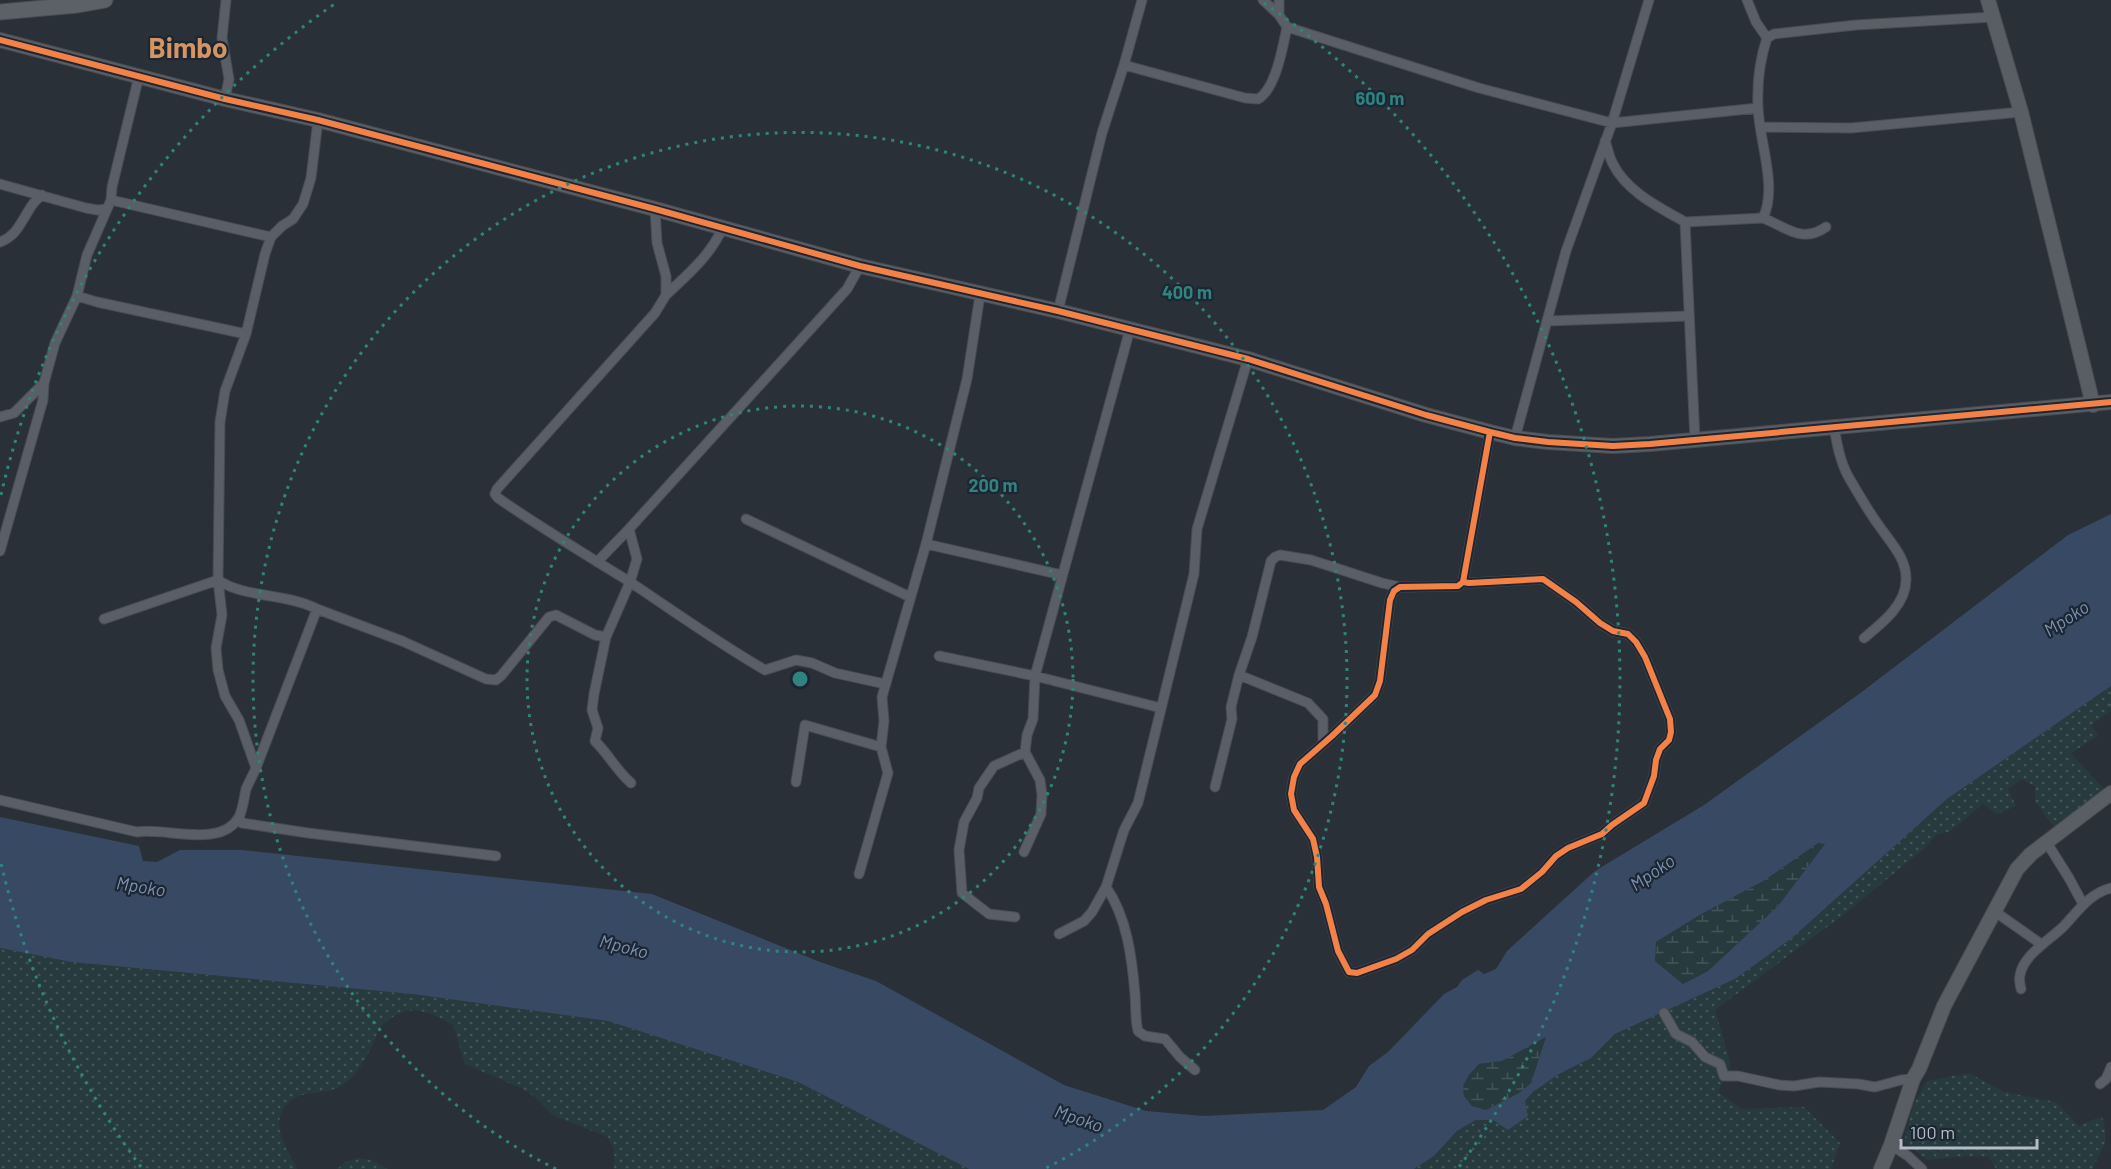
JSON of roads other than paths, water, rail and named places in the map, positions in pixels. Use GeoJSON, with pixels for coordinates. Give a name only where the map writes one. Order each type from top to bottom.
{"type":"FeatureCollection","features":[{"type":"Feature","properties":{"kind":"main road"},"geometry":{"type":"LineString","coordinates":[[0,12],[78,5],[105,0]]}},
{"type":"Feature","properties":{"kind":"street"},"geometry":{"type":"LineString","coordinates":[[225,99],[229,79],[222,38],[226,0]]}},
{"type":"Feature","properties":{"kind":"street"},"geometry":{"type":"LineString","coordinates":[[1058,311],[1102,133],[1142,0]]}},
{"type":"Feature","properties":{"kind":"street"},"geometry":{"type":"LineString","coordinates":[[1263,0],[1279,15],[1287,27],[1479,88],[1612,123],[1758,108]]}},
{"type":"Feature","properties":{"kind":"street"},"geometry":{"type":"LineString","coordinates":[[1279,0],[1279,15]]}},
{"type":"Feature","properties":{"kind":"street"},"geometry":{"type":"LineString","coordinates":[[1515,438],[1566,251],[1612,123],[1649,0]]}},
{"type":"Feature","properties":{"kind":"street"},"geometry":{"type":"LineString","coordinates":[[1747,0],[1756,22],[1767,38]]}},
{"type":"Feature","properties":{"kind":"street"},"geometry":{"type":"LineString","coordinates":[[1988,0],[2021,112],[2093,405]]}},
{"type":"Feature","properties":{"kind":"street"},"geometry":{"type":"LineString","coordinates":[[1763,218],[1769,206],[1758,108],[1762,57],[1767,38],[1774,34],[1856,25],[1993,17]]}},
{"type":"Feature","properties":{"kind":"street"},"geometry":{"type":"LineString","coordinates":[[1124,65],[1245,98],[1258,99],[1268,91],[1287,27]]}},
{"type":"Feature","properties":{"kind":"street"},"geometry":{"type":"LineString","coordinates":[[0,40],[225,99],[318,120],[860,266],[1130,329],[1248,360],[1361,395],[1515,438],[1613,446],[2111,402]]}},
{"type":"Feature","properties":{"kind":"street"},"geometry":{"type":"LineString","coordinates":[[0,551],[43,400],[44,383],[56,343],[77,296],[87,255],[109,205],[111,188],[139,76]]}},
{"type":"Feature","properties":{"kind":"street"},"geometry":{"type":"LineString","coordinates":[[1761,127],[1851,128],[2021,112]]}},
{"type":"Feature","properties":{"kind":"street"},"geometry":{"type":"LineString","coordinates":[[256,768],[239,720],[225,696],[218,670],[216,648],[222,615],[218,580],[220,422],[225,391],[246,334],[271,237],[293,219],[303,204],[311,178],[318,120]]}},
{"type":"Feature","properties":{"kind":"street"},"geometry":{"type":"LineString","coordinates":[[1605,141],[1613,165],[1636,191],[1651,203],[1685,222],[1763,218],[1791,233],[1802,234],[1818,233],[1826,226]]}},
{"type":"Feature","properties":{"kind":"street"},"geometry":{"type":"LineString","coordinates":[[0,184],[86,208],[97,210],[109,205],[271,237]]}},
{"type":"Feature","properties":{"kind":"street"},"geometry":{"type":"LineString","coordinates":[[0,242],[11,238],[30,207],[42,195]]}},
{"type":"Feature","properties":{"kind":"street"},"geometry":{"type":"LineString","coordinates":[[655,209],[657,243],[666,276],[666,295]]}},
{"type":"Feature","properties":{"kind":"street"},"geometry":{"type":"LineString","coordinates":[[1685,222],[1695,440]]}},
{"type":"Feature","properties":{"kind":"street"},"geometry":{"type":"LineString","coordinates":[[722,229],[707,254],[666,295],[655,313],[496,489],[495,494],[552,535],[630,582],[685,621],[765,670],[796,660],[885,684]]}},
{"type":"Feature","properties":{"kind":"street"},"geometry":{"type":"LineString","coordinates":[[597,562],[847,289],[860,266]]}},
{"type":"Feature","properties":{"kind":"street"},"geometry":{"type":"LineString","coordinates":[[859,874],[888,773],[881,747],[884,721],[882,697],[926,544],[967,379],[980,294]]}},
{"type":"Feature","properties":{"kind":"street"},"geometry":{"type":"LineString","coordinates":[[77,296],[246,334]]}},
{"type":"Feature","properties":{"kind":"street"},"geometry":{"type":"LineString","coordinates":[[1547,321],[1689,316]]}},
{"type":"Feature","properties":{"kind":"street"},"geometry":{"type":"LineString","coordinates":[[1024,852],[1041,814],[1040,780],[1025,752],[1027,735],[1033,719],[1035,676],[1130,329]]}},
{"type":"Feature","properties":{"kind":"street"},"geometry":{"type":"LineString","coordinates":[[1059,934],[1084,921],[1092,912],[1106,887],[1124,830],[1138,803],[1194,574],[1197,529],[1248,360]]}},
{"type":"Feature","properties":{"kind":"street"},"geometry":{"type":"LineString","coordinates":[[0,417],[14,413],[44,383]]}},
{"type":"Feature","properties":{"kind":"street"},"geometry":{"type":"LineString","coordinates":[[1834,427],[1846,473],[1880,527],[1897,548],[1906,580],[1903,595],[1888,619],[1864,638]]}},
{"type":"Feature","properties":{"kind":"street"},"geometry":{"type":"LineString","coordinates":[[1215,787],[1232,719],[1231,707],[1271,561],[1280,555],[1311,560],[1400,587],[1458,586],[1463,582],[1490,432]]}},
{"type":"Feature","properties":{"kind":"street"},"geometry":{"type":"LineString","coordinates":[[746,519],[910,597]]}},
{"type":"Feature","properties":{"kind":"street"},"geometry":{"type":"LineString","coordinates":[[629,529],[637,559],[630,582],[606,637],[592,710],[598,728],[595,741],[612,759],[619,772],[631,783]]}},
{"type":"Feature","properties":{"kind":"street"},"geometry":{"type":"LineString","coordinates":[[926,544],[1062,574]]}},
{"type":"Feature","properties":{"kind":"street"},"geometry":{"type":"LineString","coordinates":[[1400,587],[1394,591],[1390,600],[1380,681],[1375,695],[1300,764],[1294,777],[1291,794],[1294,810],[1313,839],[1319,887],[1326,904],[1338,951],[1349,972],[1357,973],[1396,959],[1412,950],[1428,934],[1462,912],[1486,900],[1521,889],[1556,856],[1568,848],[1602,834],[1644,803],[1654,776],[1660,749],[1669,740],[1670,719],[1645,657],[1628,634],[1613,631],[1600,623],[1576,602],[1543,579],[1463,582]]}},
{"type":"Feature","properties":{"kind":"street"},"geometry":{"type":"LineString","coordinates":[[218,580],[229,588],[276,595],[317,609],[402,641],[486,679],[496,680],[501,676],[549,617],[556,615],[595,635],[606,637]]}},
{"type":"Feature","properties":{"kind":"street"},"geometry":{"type":"LineString","coordinates":[[104,619],[218,580]]}},
{"type":"Feature","properties":{"kind":"street"},"geometry":{"type":"LineString","coordinates":[[0,801],[136,832],[149,830],[202,836],[228,828],[239,817],[248,786],[317,609]]}},
{"type":"Feature","properties":{"kind":"street"},"geometry":{"type":"LineString","coordinates":[[939,656],[1035,676],[1161,708]]}},
{"type":"Feature","properties":{"kind":"street"},"geometry":{"type":"LineString","coordinates":[[1239,675],[1308,703],[1323,719],[1323,744]]}},
{"type":"Feature","properties":{"kind":"street"},"geometry":{"type":"LineString","coordinates":[[796,782],[805,725],[881,747]]}},
{"type":"Feature","properties":{"kind":"street"},"geometry":{"type":"LineString","coordinates":[[1015,917],[988,914],[962,892],[959,850],[964,822],[982,783],[994,766],[1025,752]]}},
{"type":"Feature","properties":{"kind":"street"},"geometry":{"type":"LineString","coordinates":[[1881,1169],[1913,1079],[1919,1070],[1944,1006],[2017,869],[2031,854],[2111,793]]}},
{"type":"Feature","properties":{"kind":"street"},"geometry":{"type":"LineString","coordinates":[[239,817],[242,823],[284,830],[496,856]]}},
{"type":"Feature","properties":{"kind":"street"},"geometry":{"type":"LineString","coordinates":[[2047,843],[2070,878],[2083,904]]}},
{"type":"Feature","properties":{"kind":"street"},"geometry":{"type":"LineString","coordinates":[[1106,887],[1114,899],[1125,929],[1138,1031],[1145,1036],[1165,1039],[1195,1070]]}},
{"type":"Feature","properties":{"kind":"street"},"geometry":{"type":"LineString","coordinates":[[2021,989],[2020,974],[2041,944],[2062,927],[2083,904],[2111,888]]}},
{"type":"Feature","properties":{"kind":"street"},"geometry":{"type":"LineString","coordinates":[[1994,911],[2041,944]]}},
{"type":"Feature","properties":{"kind":"street"},"geometry":{"type":"LineString","coordinates":[[1664,1013],[1676,1034],[1692,1042],[1705,1057],[1720,1064],[1724,1076],[1738,1076],[1779,1085],[1794,1086],[1819,1082],[1858,1084],[1875,1088],[1900,1080],[1913,1079]]}},
{"type":"Feature","properties":{"kind":"street"},"geometry":{"type":"LineString","coordinates":[[2100,1084],[2106,1079],[2111,1067]]}},
{"type":"Feature","properties":{"kind":"street"},"geometry":{"type":"LineString","coordinates":[[1891,1145],[1922,1169]]}},
{"type":"Feature","properties":{"kind":"water","name":"Mpoko"},"geometry":{"type":"Polygon","coordinates":[[[2111,514],[2111,686],[1947,799],[1792,938],[1735,979],[1615,1034],[1591,1058],[1559,1074],[1533,1092],[1525,1101],[1528,1116],[1508,1130],[1493,1120],[1476,1120],[1457,1131],[1434,1156],[1414,1169],[969,1169],[798,1082],[608,1021],[412,994],[71,962],[0,948],[0,817],[139,846],[143,861],[157,862],[180,850],[242,850],[652,894],[820,962],[876,981],[1064,1085],[1146,1111],[1203,1116],[1323,1110],[1356,1087],[1369,1066],[1388,1052],[1444,994],[1478,970],[1484,974],[1496,969],[1507,951],[1595,871],[1704,805],[1859,694],[2068,535],[2111,514]],[[1818,843],[1765,880],[1698,916],[1656,942],[1655,961],[1683,984],[1708,971],[1778,906],[1825,844],[1818,843]],[[1546,1037],[1502,1061],[1479,1064],[1463,1086],[1464,1096],[1472,1106],[1486,1110],[1519,1093],[1531,1083],[1546,1037]]]}},
{"type":"Feature","properties":{"kind":"district","name":"Bimbo"},"geometry":{"type":"Point","coordinates":[188,47]}}]}
